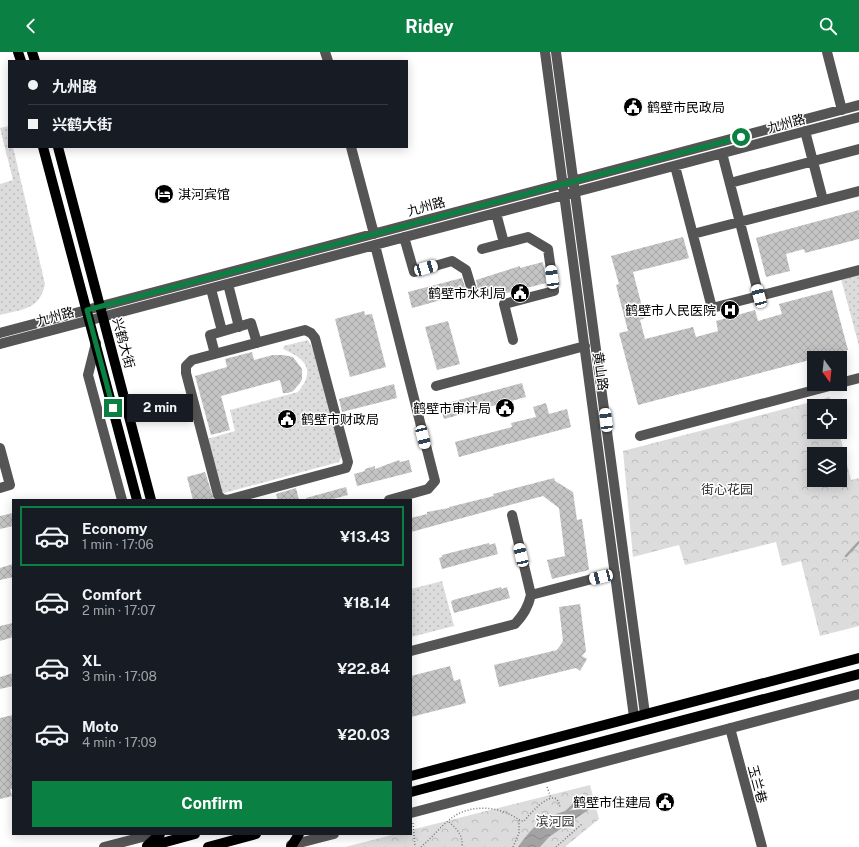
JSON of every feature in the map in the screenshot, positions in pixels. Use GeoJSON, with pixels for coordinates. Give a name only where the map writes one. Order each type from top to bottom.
{"type":"FeatureCollection","features":[{"type":"Feature","properties":{"kind":"main road","name":"兴鹤大街"},"geometry":{"type":"LineString","coordinates":[[44,148],[137,499]]}},
{"type":"Feature","properties":{"kind":"main road","name":"兴鹤大街"},"geometry":{"type":"LineString","coordinates":[[58,148],[151,499]]}},
{"type":"Feature","properties":{"kind":"main road"},"geometry":{"type":"LineString","coordinates":[[412,776],[859,658]]}},
{"type":"Feature","properties":{"kind":"main road"},"geometry":{"type":"LineString","coordinates":[[412,792],[859,674]]}},
{"type":"Feature","properties":{"kind":"main road"},"geometry":{"type":"LineString","coordinates":[[146,847],[159,835]]}},
{"type":"Feature","properties":{"kind":"main road"},"geometry":{"type":"LineString","coordinates":[[146,847],[191,835]]}},
{"type":"Feature","properties":{"kind":"main road"},"geometry":{"type":"LineString","coordinates":[[208,847],[226,841],[240,840],[253,835]]}},
{"type":"Feature","properties":{"kind":"main road"},"geometry":{"type":"LineString","coordinates":[[291,846],[298,835]]}},
{"type":"Feature","properties":{"kind":"street","name":"黄山路"},"geometry":{"type":"LineString","coordinates":[[545,52],[634,717]]}},
{"type":"Feature","properties":{"kind":"street","name":"黄山路"},"geometry":{"type":"LineString","coordinates":[[556,52],[645,714]]}},
{"type":"Feature","properties":{"kind":"street"},"geometry":{"type":"LineString","coordinates":[[827,52],[842,110]]}},
{"type":"Feature","properties":{"kind":"street","name":"九州路"},"geometry":{"type":"LineString","coordinates":[[0,333],[859,105]]}},
{"type":"Feature","properties":{"kind":"street","name":"九州路"},"geometry":{"type":"LineString","coordinates":[[0,344],[859,117]]}},
{"type":"Feature","properties":{"kind":"street"},"geometry":{"type":"LineString","coordinates":[[805,131],[824,200]]}},
{"type":"Feature","properties":{"kind":"street"},"geometry":{"type":"LineString","coordinates":[[351,148],[374,234]]}},
{"type":"Feature","properties":{"kind":"street"},"geometry":{"type":"LineString","coordinates":[[730,183],[859,149]]}},
{"type":"Feature","properties":{"kind":"street"},"geometry":{"type":"LineString","coordinates":[[722,153],[759,296]]}},
{"type":"Feature","properties":{"kind":"street"},"geometry":{"type":"LineString","coordinates":[[675,166],[712,308],[859,270]]}},
{"type":"Feature","properties":{"kind":"street"},"geometry":{"type":"LineString","coordinates":[[693,234],[859,190]]}},
{"type":"Feature","properties":{"kind":"street"},"geometry":{"type":"LineString","coordinates":[[496,213],[504,243]]}},
{"type":"Feature","properties":{"kind":"street"},"geometry":{"type":"LineString","coordinates":[[404,237],[414,272],[452,261],[466,270],[472,290]]}},
{"type":"Feature","properties":{"kind":"street"},"geometry":{"type":"LineString","coordinates":[[482,249],[528,237],[548,249],[554,291],[504,304],[513,340]]}},
{"type":"Feature","properties":{"kind":"street"},"geometry":{"type":"LineString","coordinates":[[375,245],[435,481],[428,489],[393,499]]}},
{"type":"Feature","properties":{"kind":"street"},"geometry":{"type":"LineString","coordinates":[[228,284],[239,327]]}},
{"type":"Feature","properties":{"kind":"street"},"geometry":{"type":"LineString","coordinates":[[211,288],[222,331]]}},
{"type":"Feature","properties":{"kind":"street"},"geometry":{"type":"LineString","coordinates":[[215,354],[210,334],[251,323],[257,343]]}},
{"type":"Feature","properties":{"kind":"street"},"geometry":{"type":"LineString","coordinates":[[222,499],[218,495],[186,373],[186,366],[192,360],[305,330],[311,333],[315,338],[348,462],[346,468],[231,499]]}},
{"type":"Feature","properties":{"kind":"street"},"geometry":{"type":"LineString","coordinates":[[96,343],[88,375],[122,499]]}},
{"type":"Feature","properties":{"kind":"street"},"geometry":{"type":"LineString","coordinates":[[436,386],[585,346]]}},
{"type":"Feature","properties":{"kind":"street"},"geometry":{"type":"LineString","coordinates":[[847,382],[859,378]]}},
{"type":"Feature","properties":{"kind":"street"},"geometry":{"type":"LineString","coordinates":[[640,436],[812,391]]}},
{"type":"Feature","properties":{"kind":"street"},"geometry":{"type":"LineString","coordinates":[[0,448],[10,485],[0,488]]}},
{"type":"Feature","properties":{"kind":"street"},"geometry":{"type":"LineString","coordinates":[[412,651],[515,624],[528,607],[531,595],[512,515]]}},
{"type":"Feature","properties":{"kind":"street"},"geometry":{"type":"LineString","coordinates":[[531,595],[615,573]]}},
{"type":"Feature","properties":{"kind":"street"},"geometry":{"type":"LineString","coordinates":[[412,813],[859,694]]}},
{"type":"Feature","properties":{"kind":"street","name":"玉兰巷"},"geometry":{"type":"LineString","coordinates":[[730,728],[762,847]]}},
{"type":"Feature","properties":{"kind":"street"},"geometry":{"type":"LineString","coordinates":[[104,847],[150,835]]}},
{"type":"Feature","properties":{"kind":"street"},"geometry":{"type":"LineString","coordinates":[[291,846],[330,835]]}},
{"type":"Feature","properties":{"kind":"path"},"geometry":{"type":"LineString","coordinates":[[544,778],[551,798]]}},
{"type":"Feature","properties":{"kind":"path"},"geometry":{"type":"LineString","coordinates":[[421,847],[448,821],[464,812],[482,809],[497,809],[511,813],[519,820],[524,821],[540,804],[551,798],[556,799],[560,808]]}},
{"type":"Feature","properties":{"kind":"path"},"geometry":{"type":"LineString","coordinates":[[412,813],[412,830],[415,847]]}},
{"type":"Feature","properties":{"kind":"path"},"geometry":{"type":"LineString","coordinates":[[513,847],[519,833],[519,820]]}},
{"type":"Feature","properties":{"kind":"path"},"geometry":{"type":"LineString","coordinates":[[448,821],[457,829],[461,836],[462,847]]}},
{"type":"Feature","properties":{"kind":"path"},"geometry":{"type":"LineString","coordinates":[[556,847],[582,824]]}},
{"type":"Feature","properties":{"kind":"green space"},"geometry":{"type":"Polygon","coordinates":[[[8,126],[8,148],[13,148],[45,284],[43,293],[34,304],[23,309],[0,315],[0,184],[13,180],[0,128],[8,126]]]}},
{"type":"Feature","properties":{"kind":"green space"},"geometry":{"type":"Polygon","coordinates":[[[859,274],[859,346],[841,279],[859,274]]]}},
{"type":"Feature","properties":{"kind":"green space"},"geometry":{"type":"Polygon","coordinates":[[[308,340],[315,353],[342,455],[339,462],[224,493],[221,491],[207,439],[235,431],[230,410],[298,392],[306,377],[306,366],[298,357],[283,349],[284,346],[308,340]]]}},
{"type":"Feature","properties":{"kind":"green space","name":"街心花园"},"geometry":{"type":"Polygon","coordinates":[[[807,403],[807,439],[841,439],[843,447],[807,447],[807,487],[847,487],[847,464],[851,480],[859,478],[859,626],[820,636],[801,561],[782,566],[776,542],[685,565],[679,545],[633,557],[623,451],[807,403]]]}},
{"type":"Feature","properties":{"kind":"green space"},"geometry":{"type":"Polygon","coordinates":[[[442,581],[454,626],[412,637],[412,589],[442,581]]]}},
{"type":"Feature","properties":{"kind":"green space","name":"滨河园"},"geometry":{"type":"Polygon","coordinates":[[[590,785],[599,819],[565,847],[345,847],[392,835],[412,835],[412,830],[590,785]]]}},
{"type":"Feature","properties":{"kind":"water"},"geometry":{"type":"Polygon","coordinates":[[[591,808],[549,837],[540,847],[518,847],[534,828],[548,817],[566,811],[591,808]]]}},
{"type":"Feature","properties":{"kind":"building"},"geometry":{"type":"Polygon","coordinates":[[[859,210],[859,239],[805,253],[804,249],[786,254],[790,271],[766,277],[756,238],[859,210]]]}},
{"type":"Feature","properties":{"kind":"building"},"geometry":{"type":"Polygon","coordinates":[[[683,237],[689,258],[633,272],[645,318],[640,320],[645,339],[693,327],[696,337],[718,331],[716,321],[755,310],[758,321],[782,314],[779,304],[832,290],[848,350],[807,351],[807,361],[638,405],[619,333],[628,331],[616,285],[619,284],[611,256],[683,237]]]}},
{"type":"Feature","properties":{"kind":"building"},"geometry":{"type":"Polygon","coordinates":[[[543,262],[546,283],[483,299],[481,290],[478,290],[476,280],[520,266],[520,268],[543,262]]]}},
{"type":"Feature","properties":{"kind":"building"},"geometry":{"type":"Polygon","coordinates":[[[462,278],[467,293],[412,308],[408,292],[462,278]]]}},
{"type":"Feature","properties":{"kind":"building"},"geometry":{"type":"Polygon","coordinates":[[[364,311],[365,315],[372,314],[386,367],[350,377],[335,319],[364,311]]]}},
{"type":"Feature","properties":{"kind":"building"},"geometry":{"type":"Polygon","coordinates":[[[448,321],[460,364],[437,370],[425,327],[448,321]]]}},
{"type":"Feature","properties":{"kind":"building"},"geometry":{"type":"Polygon","coordinates":[[[252,352],[254,360],[273,355],[293,357],[302,369],[302,379],[293,391],[288,393],[283,393],[280,380],[221,396],[230,430],[211,435],[195,376],[227,367],[225,359],[252,352]]]}},
{"type":"Feature","properties":{"kind":"building"},"geometry":{"type":"Polygon","coordinates":[[[522,383],[526,397],[444,419],[440,405],[522,383]]]}},
{"type":"Feature","properties":{"kind":"building"},"geometry":{"type":"Polygon","coordinates":[[[394,384],[397,398],[342,412],[339,399],[394,384]]]}},
{"type":"Feature","properties":{"kind":"building"},"geometry":{"type":"Polygon","coordinates":[[[546,403],[549,414],[567,409],[571,427],[459,457],[455,442],[512,427],[511,423],[536,417],[533,407],[546,403]]]}},
{"type":"Feature","properties":{"kind":"building"},"geometry":{"type":"Polygon","coordinates":[[[399,460],[400,462],[409,460],[412,472],[357,486],[354,474],[365,471],[365,469],[375,466],[375,469],[399,460]]]}},
{"type":"Feature","properties":{"kind":"building"},"geometry":{"type":"Polygon","coordinates":[[[205,472],[214,499],[193,499],[187,477],[205,472]]]}},
{"type":"Feature","properties":{"kind":"building"},"geometry":{"type":"Polygon","coordinates":[[[554,478],[555,481],[573,492],[577,520],[582,519],[589,570],[552,579],[547,560],[565,556],[559,508],[543,496],[412,532],[412,518],[427,514],[427,512],[449,508],[494,496],[493,494],[554,478]]]}},
{"type":"Feature","properties":{"kind":"building"},"geometry":{"type":"Polygon","coordinates":[[[346,487],[348,495],[333,499],[306,498],[346,487]]]}},
{"type":"Feature","properties":{"kind":"building"},"geometry":{"type":"Polygon","coordinates":[[[296,488],[299,499],[278,499],[276,494],[296,488]]]}},
{"type":"Feature","properties":{"kind":"building"},"geometry":{"type":"Polygon","coordinates":[[[12,513],[12,526],[0,529],[0,516],[12,513]]]}},
{"type":"Feature","properties":{"kind":"building"},"geometry":{"type":"Polygon","coordinates":[[[489,543],[490,545],[495,543],[498,554],[442,569],[439,558],[442,557],[442,555],[489,543]]]}},
{"type":"Feature","properties":{"kind":"building"},"geometry":{"type":"Polygon","coordinates":[[[12,564],[12,577],[0,580],[0,568],[12,564]]]}},
{"type":"Feature","properties":{"kind":"building"},"geometry":{"type":"Polygon","coordinates":[[[501,587],[502,589],[507,587],[510,598],[454,613],[451,602],[453,600],[501,587]]]}},
{"type":"Feature","properties":{"kind":"building"},"geometry":{"type":"Polygon","coordinates":[[[580,604],[586,651],[582,656],[587,659],[580,671],[576,668],[499,687],[494,665],[557,650],[563,641],[559,607],[580,604]]]}},
{"type":"Feature","properties":{"kind":"building"},"geometry":{"type":"Polygon","coordinates":[[[12,623],[12,637],[0,641],[0,626],[12,623]]]}},
{"type":"Feature","properties":{"kind":"building"},"geometry":{"type":"Polygon","coordinates":[[[450,666],[454,681],[460,679],[466,703],[412,717],[412,676],[450,666]]]}},
{"type":"Feature","properties":{"kind":"building"},"geometry":{"type":"Polygon","coordinates":[[[12,673],[12,686],[0,689],[0,677],[12,673]]]}},
{"type":"Feature","properties":{"kind":"building"},"geometry":{"type":"Polygon","coordinates":[[[12,715],[12,789],[10,789],[12,796],[0,799],[0,718],[12,715]]]}},
{"type":"Feature","properties":{"kind":"waterway"},"geometry":{"type":"LineString","coordinates":[[846,556],[859,542]]}},
{"type":"Feature","properties":{"kind":"waterway"},"geometry":{"type":"LineString","coordinates":[[566,812],[578,801]]}},
{"type":"Feature","properties":{"kind":"place","name":"鹤壁市民政局"},"geometry":{"type":"Point","coordinates":[633,107]}},
{"type":"Feature","properties":{"kind":"place","name":"淇河宾馆"},"geometry":{"type":"Point","coordinates":[164,194]}},
{"type":"Feature","properties":{"kind":"place","name":"鹤壁市水利局"},"geometry":{"type":"Point","coordinates":[520,293]}},
{"type":"Feature","properties":{"kind":"place","name":"鹤壁市人民医院"},"geometry":{"type":"Point","coordinates":[730,310]}},
{"type":"Feature","properties":{"kind":"place","name":"鹤壁市审计局"},"geometry":{"type":"Point","coordinates":[505,408]}},
{"type":"Feature","properties":{"kind":"place","name":"鹤壁市财政局"},"geometry":{"type":"Point","coordinates":[287,419]}},
{"type":"Feature","properties":{"kind":"place","name":"鹤壁市住建局"},"geometry":{"type":"Point","coordinates":[665,802]}},
{"type":"Feature","properties":{"kind":"route"},"geometry":{"type":"LineString","coordinates":[[113,408],[87,310],[741,137]]}}]}
